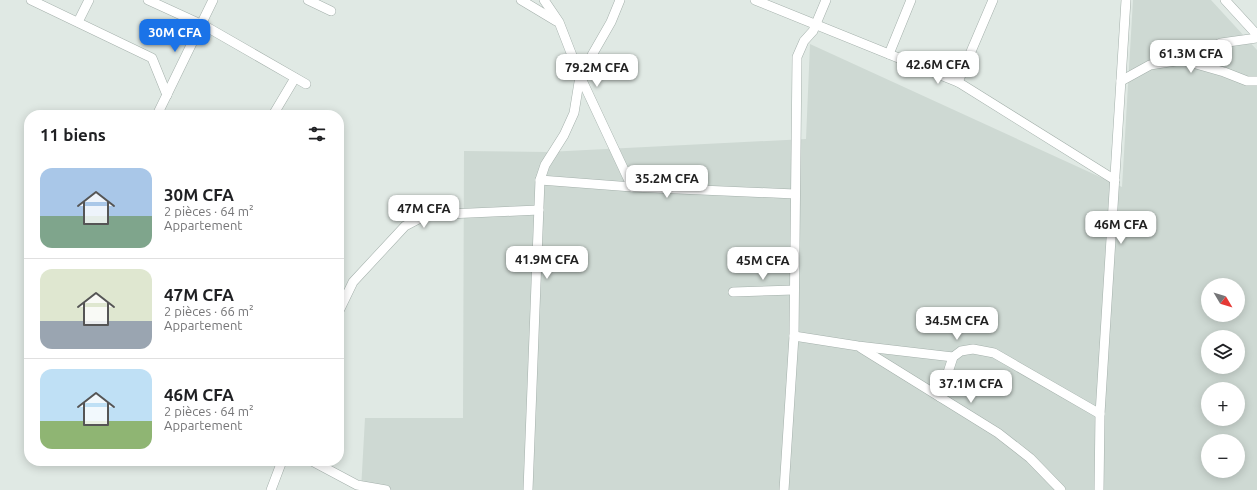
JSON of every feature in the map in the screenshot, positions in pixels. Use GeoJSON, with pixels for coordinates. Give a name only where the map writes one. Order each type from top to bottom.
{"type":"FeatureCollection","features":[{"type":"Feature","properties":{"kind":"street"},"geometry":{"type":"LineString","coordinates":[[31,0],[152,58],[166,95]]}},
{"type":"Feature","properties":{"kind":"street"},"geometry":{"type":"LineString","coordinates":[[78,22],[89,0]]}},
{"type":"Feature","properties":{"kind":"street"},"geometry":{"type":"LineString","coordinates":[[148,0],[201,24],[306,84]]}},
{"type":"Feature","properties":{"kind":"street"},"geometry":{"type":"LineString","coordinates":[[159,110],[213,0]]}},
{"type":"Feature","properties":{"kind":"street"},"geometry":{"type":"LineString","coordinates":[[308,0],[331,11]]}},
{"type":"Feature","properties":{"kind":"street"},"geometry":{"type":"LineString","coordinates":[[521,0],[559,22]]}},
{"type":"Feature","properties":{"kind":"street"},"geometry":{"type":"LineString","coordinates":[[544,0],[559,22],[580,76],[632,187]]}},
{"type":"Feature","properties":{"kind":"street"},"geometry":{"type":"LineString","coordinates":[[528,490],[540,180],[545,165],[564,135],[574,113],[580,76],[611,22],[620,0]]}},
{"type":"Feature","properties":{"kind":"street"},"geometry":{"type":"LineString","coordinates":[[756,0],[958,82],[1115,180]]}},
{"type":"Feature","properties":{"kind":"street"},"geometry":{"type":"LineString","coordinates":[[784,490],[794,336],[797,57],[804,41],[813,31],[826,0]]}},
{"type":"Feature","properties":{"kind":"street"},"geometry":{"type":"LineString","coordinates":[[888,54],[911,0]]}},
{"type":"Feature","properties":{"kind":"street"},"geometry":{"type":"LineString","coordinates":[[958,82],[993,0]]}},
{"type":"Feature","properties":{"kind":"street"},"geometry":{"type":"LineString","coordinates":[[1099,490],[1100,414],[1126,0]]}},
{"type":"Feature","properties":{"kind":"street"},"geometry":{"type":"LineString","coordinates":[[1225,0],[1257,37]]}},
{"type":"Feature","properties":{"kind":"street"},"geometry":{"type":"LineString","coordinates":[[1121,81],[1150,66],[1182,60],[1221,43],[1257,37]]}},
{"type":"Feature","properties":{"kind":"street"},"geometry":{"type":"LineString","coordinates":[[1182,60],[1224,72],[1247,81],[1257,81]]}},
{"type":"Feature","properties":{"kind":"street"},"geometry":{"type":"LineString","coordinates":[[276,110],[295,78]]}},
{"type":"Feature","properties":{"kind":"street"},"geometry":{"type":"LineString","coordinates":[[540,180],[632,187],[795,194]]}},
{"type":"Feature","properties":{"kind":"street"},"geometry":{"type":"LineString","coordinates":[[344,301],[353,282],[406,226],[426,215],[539,210]]}},
{"type":"Feature","properties":{"kind":"street"},"geometry":{"type":"LineString","coordinates":[[734,292],[794,290]]}},
{"type":"Feature","properties":{"kind":"street"},"geometry":{"type":"LineString","coordinates":[[794,336],[858,346],[953,357]]}},
{"type":"Feature","properties":{"kind":"street"},"geometry":{"type":"LineString","coordinates":[[858,346],[998,433],[1030,458],[1061,490]]}},
{"type":"Feature","properties":{"kind":"street"},"geometry":{"type":"LineString","coordinates":[[940,397],[953,357],[961,351],[973,349],[994,353],[1100,414]]}},
{"type":"Feature","properties":{"kind":"street"},"geometry":{"type":"LineString","coordinates":[[271,490],[280,466]]}},
{"type":"Feature","properties":{"kind":"street"},"geometry":{"type":"LineString","coordinates":[[321,466],[357,485],[386,490]]}},
{"type":"Feature","properties":{"kind":"shaded area"},"geometry":{"type":"Polygon","coordinates":[[[1133,0],[1211,0],[1257,50],[1257,490],[361,490],[365,418],[463,418],[464,151],[547,152],[806,139],[810,44],[1122,187],[1133,0]]]}}]}
